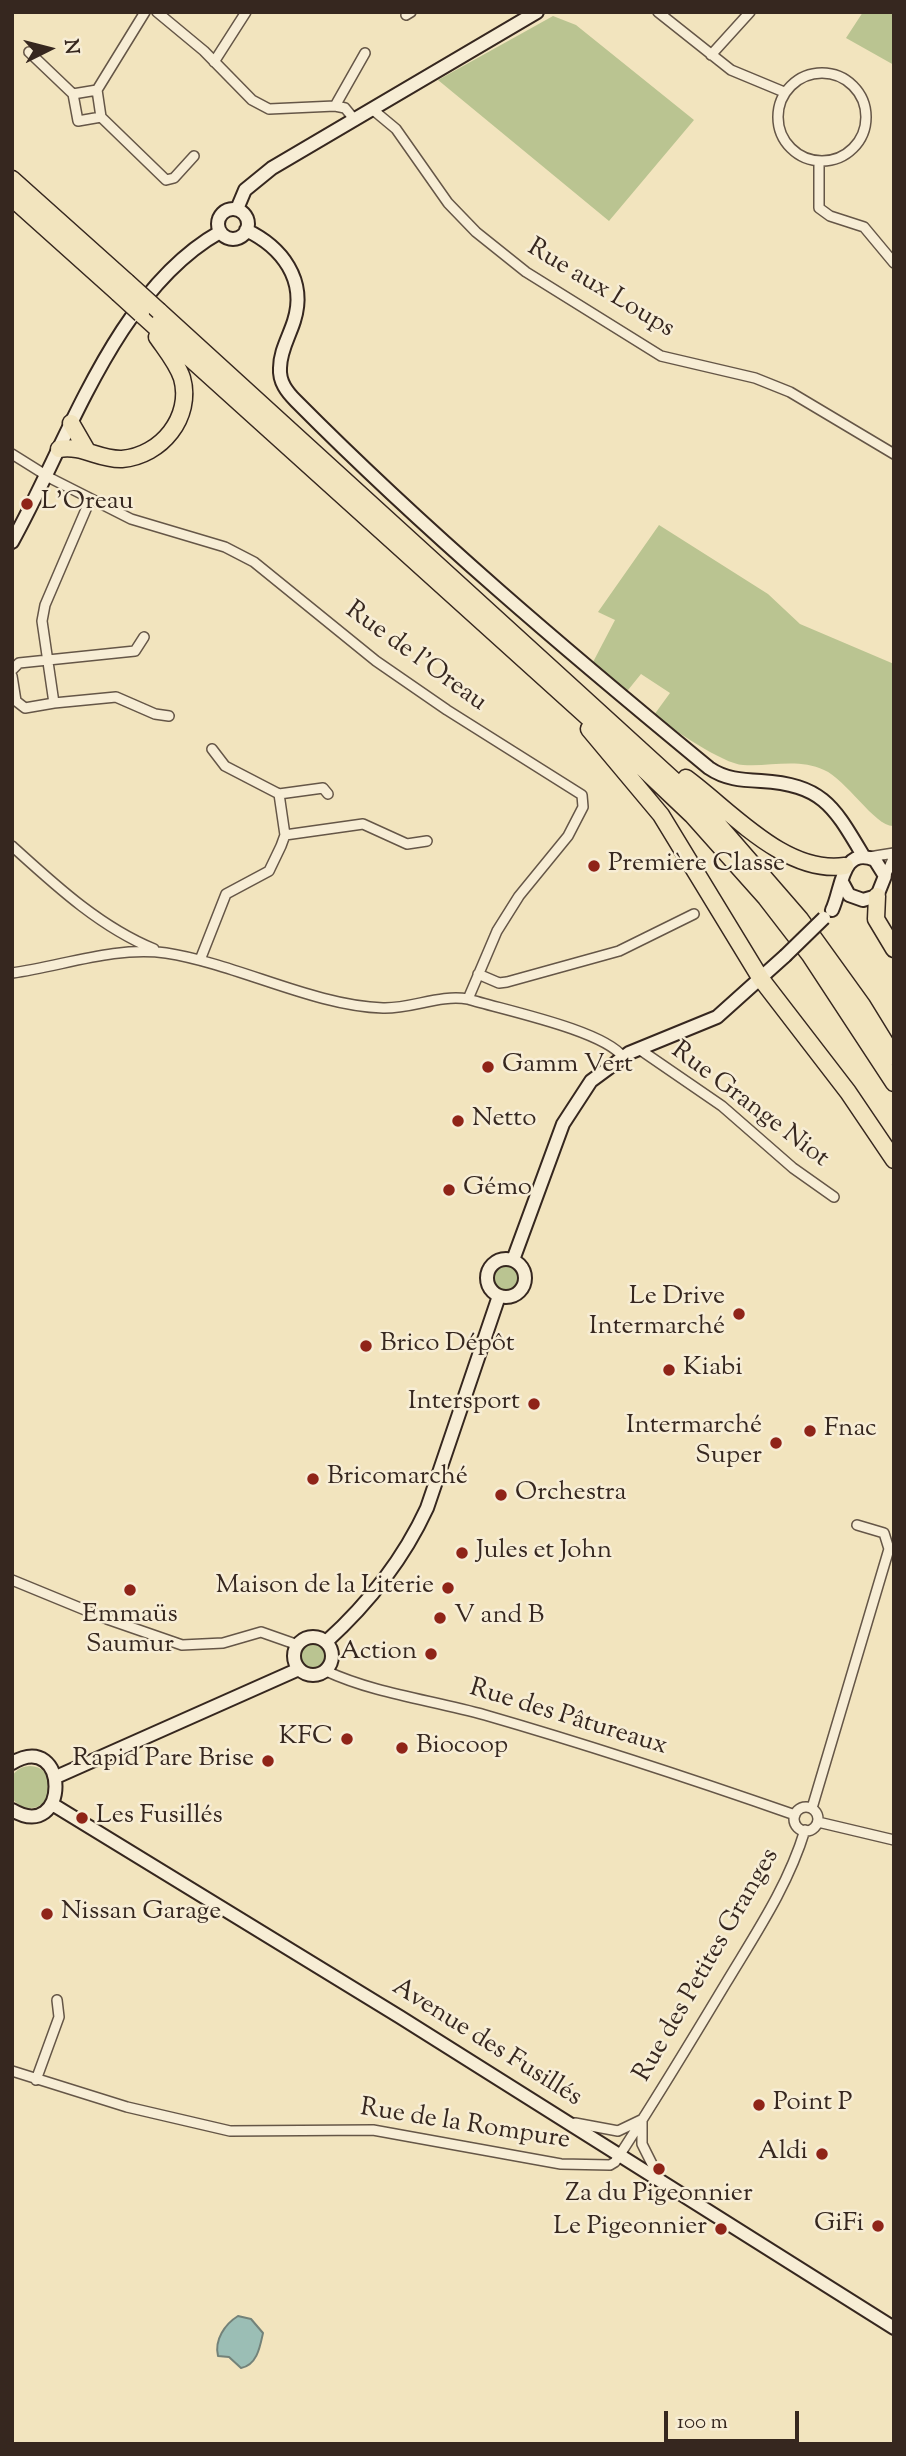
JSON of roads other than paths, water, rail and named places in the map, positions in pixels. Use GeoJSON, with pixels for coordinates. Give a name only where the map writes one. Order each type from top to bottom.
{"type":"FeatureCollection","features":[{"type":"Feature","properties":{"kind":"highway"},"geometry":{"type":"LineString","coordinates":[[12,179],[150,318],[667,790],[742,870],[817,965],[894,1083]]}},
{"type":"Feature","properties":{"kind":"highway"},"geometry":{"type":"LineString","coordinates":[[12,198],[123,288]]}},
{"type":"Feature","properties":{"kind":"highway"},"geometry":{"type":"LineString","coordinates":[[59,449],[86,449],[109,458],[141,454],[167,437],[177,425],[183,411],[182,380],[177,365],[150,318]]}},
{"type":"Feature","properties":{"kind":"highway"},"geometry":{"type":"LineString","coordinates":[[150,318],[622,730],[702,806],[761,871],[842,976],[894,1057]]}},
{"type":"Feature","properties":{"kind":"highway"},"geometry":{"type":"LineString","coordinates":[[71,423],[86,449]]}},
{"type":"Feature","properties":{"kind":"highway"},"geometry":{"type":"LineString","coordinates":[[564,696],[661,815],[761,979],[848,1092],[894,1160]]}},
{"type":"Feature","properties":{"kind":"highway"},"geometry":{"type":"LineString","coordinates":[[622,730],[764,840],[817,866],[854,864]]}},
{"type":"Feature","properties":{"kind":"highway"},"geometry":{"type":"LineString","coordinates":[[877,896],[876,919],[894,949]]}},
{"type":"Feature","properties":{"kind":"street"},"geometry":{"type":"LineString","coordinates":[[145,12],[97,90],[101,117],[166,180],[174,178],[194,156]]}},
{"type":"Feature","properties":{"kind":"street"},"geometry":{"type":"LineString","coordinates":[[157,12],[214,62],[243,92],[269,108],[334,106],[345,108],[354,119]]}},
{"type":"Feature","properties":{"kind":"street"},"geometry":{"type":"LineString","coordinates":[[214,62],[246,12]]}},
{"type":"Feature","properties":{"kind":"street"},"geometry":{"type":"LineString","coordinates":[[237,209],[245,190],[260,176],[537,12]]}},
{"type":"Feature","properties":{"kind":"street"},"geometry":{"type":"LineString","coordinates":[[657,12],[731,70],[784,92]]}},
{"type":"Feature","properties":{"kind":"street"},"geometry":{"type":"LineString","coordinates":[[711,55],[750,12]]}},
{"type":"Feature","properties":{"kind":"street"},"geometry":{"type":"LineString","coordinates":[[29,52],[73,94],[78,121],[101,117]]}},
{"type":"Feature","properties":{"kind":"street"},"geometry":{"type":"LineString","coordinates":[[334,106],[365,53]]}},
{"type":"Feature","properties":{"kind":"street"},"geometry":{"type":"LineString","coordinates":[[827,73],[843,78],[862,97],[866,118],[862,137],[848,153],[819,161],[803,157],[783,139],[777,113],[784,92],[800,78],[827,73]]}},
{"type":"Feature","properties":{"kind":"street"},"geometry":{"type":"LineString","coordinates":[[73,94],[97,90]]}},
{"type":"Feature","properties":{"kind":"street","name":"Rue aux Loups"},"geometry":{"type":"LineString","coordinates":[[372,109],[405,140],[448,203],[476,232],[526,272],[661,356],[755,378],[790,392],[894,454]]}},
{"type":"Feature","properties":{"kind":"street"},"geometry":{"type":"LineString","coordinates":[[819,161],[819,208],[830,216],[864,228],[894,263]]}},
{"type":"Feature","properties":{"kind":"street"},"geometry":{"type":"LineString","coordinates":[[220,232],[227,237],[236,238],[246,230],[247,220],[237,209]]}},
{"type":"Feature","properties":{"kind":"street"},"geometry":{"type":"LineString","coordinates":[[220,232],[219,217],[227,210],[237,209]]}},
{"type":"Feature","properties":{"kind":"street"},"geometry":{"type":"LineString","coordinates":[[246,230],[275,247],[293,274],[297,288],[297,312],[281,357],[280,377],[290,394],[330,436],[600,678],[709,768],[728,778],[789,784],[810,790],[836,810],[851,835],[854,864],[844,889],[856,899],[877,896],[894,855]]}},
{"type":"Feature","properties":{"kind":"street"},"geometry":{"type":"LineString","coordinates":[[12,542],[101,364],[149,297],[186,256],[220,232]]}},
{"type":"Feature","properties":{"kind":"street","name":"Rue de l'Oreau"},"geometry":{"type":"LineString","coordinates":[[12,454],[90,499],[153,527],[225,547],[254,562],[376,661],[447,710],[582,795],[583,807],[568,836],[511,907],[468,999]]}},
{"type":"Feature","properties":{"kind":"street"},"geometry":{"type":"LineString","coordinates":[[54,704],[42,621],[45,605],[90,499]]}},
{"type":"Feature","properties":{"kind":"street"},"geometry":{"type":"LineString","coordinates":[[12,670],[19,663],[135,651],[144,637]]}},
{"type":"Feature","properties":{"kind":"street"},"geometry":{"type":"LineString","coordinates":[[12,676],[16,701],[24,708],[116,697],[155,715],[169,716]]}},
{"type":"Feature","properties":{"kind":"street"},"geometry":{"type":"LineString","coordinates":[[212,749],[225,766],[279,794],[323,788],[328,794]]}},
{"type":"Feature","properties":{"kind":"street"},"geometry":{"type":"LineString","coordinates":[[200,960],[226,894],[269,871],[285,835],[279,794]]}},
{"type":"Feature","properties":{"kind":"street"},"geometry":{"type":"LineString","coordinates":[[285,835],[363,824],[407,844],[427,841]]}},
{"type":"Feature","properties":{"kind":"street"},"geometry":{"type":"LineString","coordinates":[[12,846],[56,886],[128,938],[166,953]]}},
{"type":"Feature","properties":{"kind":"street"},"geometry":{"type":"LineString","coordinates":[[828,914],[854,864],[894,855]]}},
{"type":"Feature","properties":{"kind":"street"},"geometry":{"type":"LineString","coordinates":[[854,864],[880,864],[885,876]]}},
{"type":"Feature","properties":{"kind":"street"},"geometry":{"type":"LineString","coordinates":[[513,1261],[563,1124],[591,1081],[622,1057],[707,1023],[727,1010],[828,914],[856,899]]}},
{"type":"Feature","properties":{"kind":"street"},"geometry":{"type":"LineString","coordinates":[[478,974],[499,983],[507,982],[606,955],[635,945],[694,914]]}},
{"type":"Feature","properties":{"kind":"street"},"geometry":{"type":"LineString","coordinates":[[128,938],[132,951]]}},
{"type":"Feature","properties":{"kind":"street"},"geometry":{"type":"LineString","coordinates":[[12,973],[132,951],[166,953],[200,960],[342,1002],[385,1009],[454,998],[468,999],[592,1036],[615,1048],[622,1057]]}},
{"type":"Feature","properties":{"kind":"street","name":"Rue Grange Niot"},"geometry":{"type":"LineString","coordinates":[[639,1049],[722,1106],[793,1168],[834,1197]]}},
{"type":"Feature","properties":{"kind":"street"},"geometry":{"type":"LineString","coordinates":[[500,1260],[513,1261],[523,1271],[523,1285],[516,1294],[499,1296],[490,1287],[488,1275],[500,1260]]}},
{"type":"Feature","properties":{"kind":"street"},"geometry":{"type":"LineString","coordinates":[[326,1642],[359,1610],[413,1538],[427,1508],[499,1296]]}},
{"type":"Feature","properties":{"kind":"street"},"geometry":{"type":"LineString","coordinates":[[812,1808],[889,1549],[884,1532],[857,1525]]}},
{"type":"Feature","properties":{"kind":"street"},"geometry":{"type":"LineString","coordinates":[[12,1580],[107,1619],[182,1645],[223,1643],[268,1632],[298,1645]]}},
{"type":"Feature","properties":{"kind":"street"},"geometry":{"type":"LineString","coordinates":[[56,1777],[299,1669],[315,1675],[326,1671],[333,1657],[326,1642],[313,1637],[298,1645],[295,1654],[299,1669]]}},
{"type":"Feature","properties":{"kind":"street","name":"Rue des Pâtureaux"},"geometry":{"type":"LineString","coordinates":[[326,1671],[372,1688],[531,1728],[795,1815]]}},
{"type":"Feature","properties":{"kind":"street"},"geometry":{"type":"LineString","coordinates":[[12,1810],[32,1815],[52,1804],[56,1795],[56,1777],[52,1769],[37,1759],[13,1761]]}},
{"type":"Feature","properties":{"kind":"street","name":"Avenue des Fusillés"},"geometry":{"type":"LineString","coordinates":[[52,1804],[565,2120],[894,2328]]}},
{"type":"Feature","properties":{"kind":"street"},"geometry":{"type":"LineString","coordinates":[[800,1808],[812,1808],[817,1814],[818,1822],[814,1828],[805,1830],[797,1826],[795,1815],[800,1808]]}},
{"type":"Feature","properties":{"kind":"street"},"geometry":{"type":"LineString","coordinates":[[818,1822],[894,1840]]}},
{"type":"Feature","properties":{"kind":"street","name":"Rue des Petites Granges"},"geometry":{"type":"LineString","coordinates":[[620,2155],[785,1885],[805,1830]]}},
{"type":"Feature","properties":{"kind":"street"},"geometry":{"type":"LineString","coordinates":[[36,2080],[59,2017],[57,2000]]}},
{"type":"Feature","properties":{"kind":"street","name":"Rue de la Rompure"},"geometry":{"type":"LineString","coordinates":[[12,2071],[127,2107],[230,2131],[373,2130],[510,2156],[588,2166],[610,2165],[620,2155]]}},
{"type":"Feature","properties":{"kind":"street","name":"Rue des Petites Granges"},"geometry":{"type":"LineString","coordinates":[[565,2120],[609,2131],[627,2128],[643,2119]]}},
{"type":"Feature","properties":{"kind":"street","name":"Rue des Petites Granges"},"geometry":{"type":"LineString","coordinates":[[643,2119],[642,2144],[660,2180]]}},
{"type":"Feature","properties":{"kind":"water"},"geometry":{"type":"Polygon","coordinates":[[[238,2316],[251,2319],[263,2333],[254,2359],[241,2368],[229,2357],[218,2356],[217,2350],[222,2333],[238,2316]]]}},
{"type":"Feature","properties":{"kind":"place","name":"L'Oreau"},"geometry":{"type":"Point","coordinates":[27,504]}},
{"type":"Feature","properties":{"kind":"place","name":"Première Classe"},"geometry":{"type":"Point","coordinates":[594,866]}},
{"type":"Feature","properties":{"kind":"place","name":"Gamm Vert"},"geometry":{"type":"Point","coordinates":[488,1067]}},
{"type":"Feature","properties":{"kind":"place","name":"Netto"},"geometry":{"type":"Point","coordinates":[458,1121]}},
{"type":"Feature","properties":{"kind":"place","name":"Gémo"},"geometry":{"type":"Point","coordinates":[449,1190]}},
{"type":"Feature","properties":{"kind":"place","name":"Le Drive Intermarché"},"geometry":{"type":"Point","coordinates":[739,1314]}},
{"type":"Feature","properties":{"kind":"place","name":"Brico Dépôt"},"geometry":{"type":"Point","coordinates":[366,1346]}},
{"type":"Feature","properties":{"kind":"place","name":"Kiabi"},"geometry":{"type":"Point","coordinates":[669,1370]}},
{"type":"Feature","properties":{"kind":"place","name":"Intersport"},"geometry":{"type":"Point","coordinates":[534,1404]}},
{"type":"Feature","properties":{"kind":"place","name":"Fnac"},"geometry":{"type":"Point","coordinates":[810,1431]}},
{"type":"Feature","properties":{"kind":"place","name":"Intermarché Super"},"geometry":{"type":"Point","coordinates":[776,1443]}},
{"type":"Feature","properties":{"kind":"place","name":"Bricomarché"},"geometry":{"type":"Point","coordinates":[313,1479]}},
{"type":"Feature","properties":{"kind":"place","name":"Orchestra"},"geometry":{"type":"Point","coordinates":[501,1495]}},
{"type":"Feature","properties":{"kind":"place","name":"Jules et John"},"geometry":{"type":"Point","coordinates":[462,1553]}},
{"type":"Feature","properties":{"kind":"place","name":"Maison de la Literie"},"geometry":{"type":"Point","coordinates":[448,1588]}},
{"type":"Feature","properties":{"kind":"place","name":"Emmaüs Saumur"},"geometry":{"type":"Point","coordinates":[130,1590]}},
{"type":"Feature","properties":{"kind":"place","name":"V and B"},"geometry":{"type":"Point","coordinates":[440,1618]}},
{"type":"Feature","properties":{"kind":"place","name":"Action"},"geometry":{"type":"Point","coordinates":[431,1654]}},
{"type":"Feature","properties":{"kind":"place","name":"KFC"},"geometry":{"type":"Point","coordinates":[347,1739]}},
{"type":"Feature","properties":{"kind":"place","name":"Biocoop"},"geometry":{"type":"Point","coordinates":[402,1748]}},
{"type":"Feature","properties":{"kind":"place","name":"Rapid Pare Brise"},"geometry":{"type":"Point","coordinates":[268,1761]}},
{"type":"Feature","properties":{"kind":"place","name":"Les Fusillés"},"geometry":{"type":"Point","coordinates":[82,1818]}},
{"type":"Feature","properties":{"kind":"place","name":"Nissan Garage"},"geometry":{"type":"Point","coordinates":[47,1914]}},
{"type":"Feature","properties":{"kind":"place","name":"Point P"},"geometry":{"type":"Point","coordinates":[759,2105]}},
{"type":"Feature","properties":{"kind":"place","name":"Aldi"},"geometry":{"type":"Point","coordinates":[822,2154]}},
{"type":"Feature","properties":{"kind":"place","name":"Za du Pigeonnier"},"geometry":{"type":"Point","coordinates":[659,2169]}},
{"type":"Feature","properties":{"kind":"place","name":"GiFi"},"geometry":{"type":"Point","coordinates":[878,2226]}},
{"type":"Feature","properties":{"kind":"place","name":"Le Pigeonnier"},"geometry":{"type":"Point","coordinates":[721,2229]}}]}
